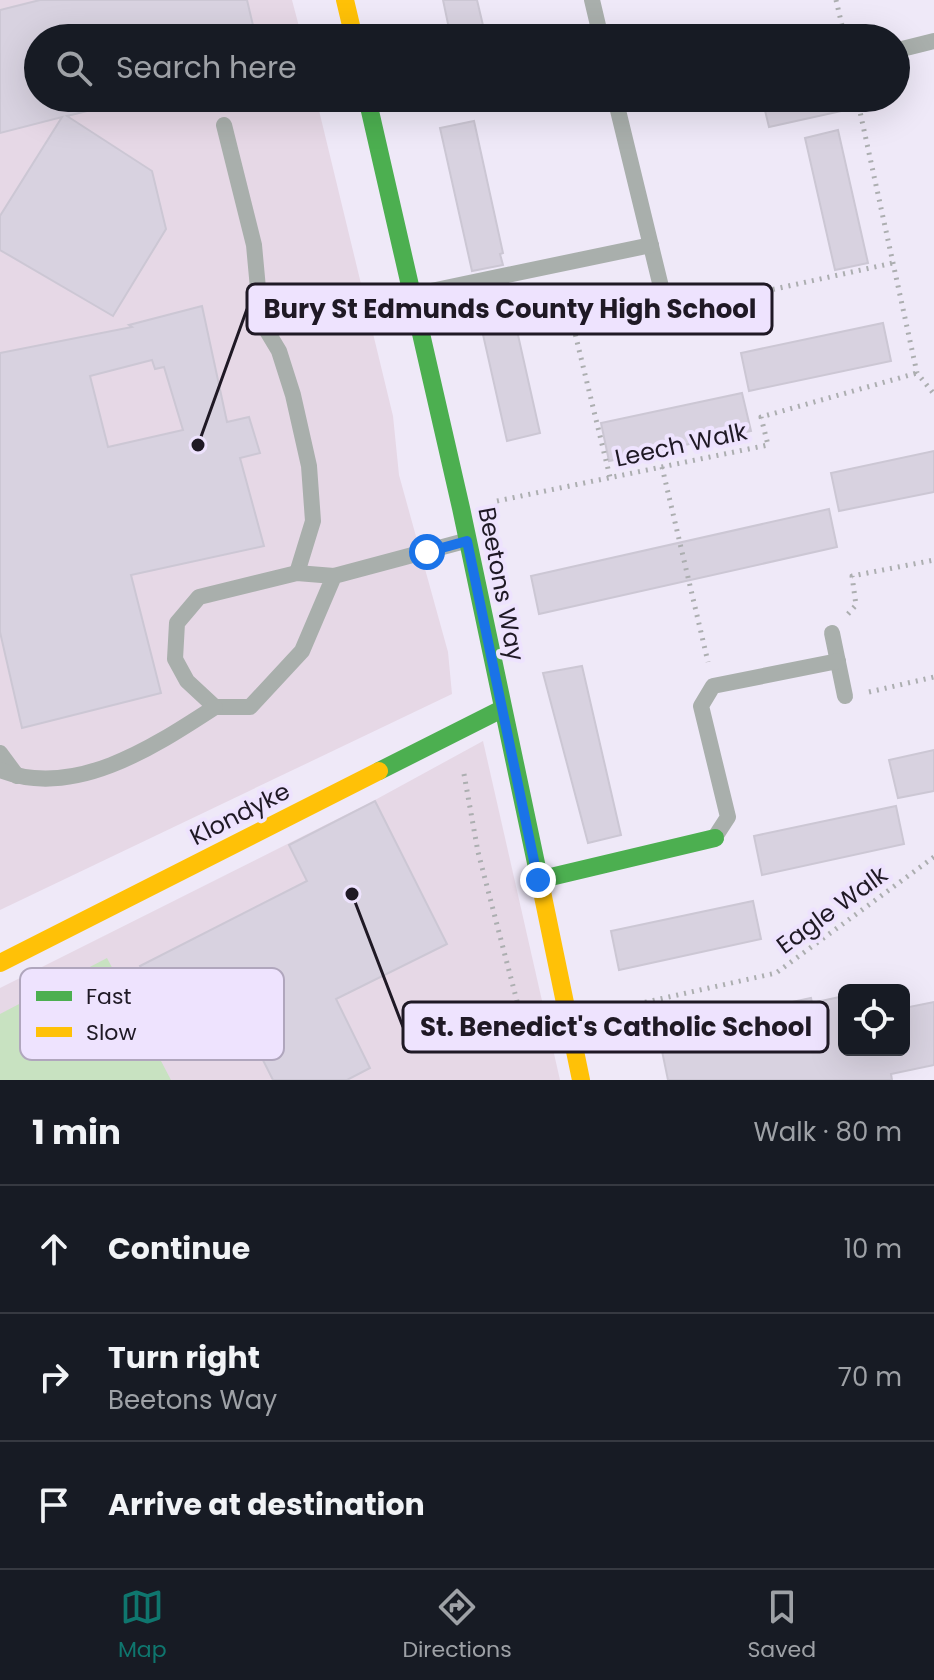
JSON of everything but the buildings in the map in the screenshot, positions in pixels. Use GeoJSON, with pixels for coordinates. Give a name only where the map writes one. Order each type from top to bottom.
{"type":"FeatureCollection","features":[{"type":"Feature","properties":{"kind":"street"},"geometry":{"type":"LineString","coordinates":[[345,0],[351,24]]}},
{"type":"Feature","properties":{"kind":"street","name":"Beetons Way"},"geometry":{"type":"LineString","coordinates":[[370,112],[461,508],[581,1080]]}},
{"type":"Feature","properties":{"kind":"street","name":"Klondyke"},"geometry":{"type":"LineString","coordinates":[[0,963],[502,709]]}},
{"type":"Feature","properties":{"kind":"street"},"geometry":{"type":"LineString","coordinates":[[538,880],[715,838]]}},
{"type":"Feature","properties":{"kind":"lane"},"geometry":{"type":"LineString","coordinates":[[592,0],[598,24]]}},
{"type":"Feature","properties":{"kind":"lane"},"geometry":{"type":"LineString","coordinates":[[910,47],[934,41]]}},
{"type":"Feature","properties":{"kind":"lane"},"geometry":{"type":"LineString","coordinates":[[618,112],[662,291]]}},
{"type":"Feature","properties":{"kind":"lane"},"geometry":{"type":"LineString","coordinates":[[224,125],[254,245],[261,321],[279,351],[293,395],[309,466],[313,521],[297,573]]}},
{"type":"Feature","properties":{"kind":"lane"},"geometry":{"type":"LineString","coordinates":[[411,295],[651,245]]}},
{"type":"Feature","properties":{"kind":"lane"},"geometry":{"type":"LineString","coordinates":[[215,707],[187,681],[175,659],[177,623],[199,597],[297,573],[334,576],[467,541]]}},
{"type":"Feature","properties":{"kind":"lane"},"geometry":{"type":"LineString","coordinates":[[0,770],[18,777],[74,775],[143,754],[215,707],[250,707],[302,651],[334,576]]}},
{"type":"Feature","properties":{"kind":"lane"},"geometry":{"type":"LineString","coordinates":[[832,633],[845,696]]}},
{"type":"Feature","properties":{"kind":"lane"},"geometry":{"type":"LineString","coordinates":[[715,838],[728,817],[701,706],[713,686],[838,661]]}},
{"type":"Feature","properties":{"kind":"lane"},"geometry":{"type":"LineString","coordinates":[[0,753],[18,777]]}},
{"type":"Feature","properties":{"kind":"path"},"geometry":{"type":"LineString","coordinates":[[836,0],[842,24]]}},
{"type":"Feature","properties":{"kind":"path"},"geometry":{"type":"LineString","coordinates":[[860,112],[917,373],[934,394]]}},
{"type":"Feature","properties":{"kind":"path"},"geometry":{"type":"LineString","coordinates":[[662,291],[669,313],[893,263]]}},
{"type":"Feature","properties":{"kind":"path"},"geometry":{"type":"LineString","coordinates":[[558,265],[610,477]]}},
{"type":"Feature","properties":{"kind":"path","name":"Leech Walk"},"geometry":{"type":"LineString","coordinates":[[461,508],[768,445],[761,417],[917,373]]}},
{"type":"Feature","properties":{"kind":"path"},"geometry":{"type":"LineString","coordinates":[[662,467],[713,686]]}},
{"type":"Feature","properties":{"kind":"path"},"geometry":{"type":"LineString","coordinates":[[832,633],[856,605],[852,576],[934,560]]}},
{"type":"Feature","properties":{"kind":"path"},"geometry":{"type":"LineString","coordinates":[[845,696],[934,677]]}},
{"type":"Feature","properties":{"kind":"path"},"geometry":{"type":"LineString","coordinates":[[464,774],[478,852],[518,1005]]}},
{"type":"Feature","properties":{"kind":"path","name":"Eagle Walk"},"geometry":{"type":"LineString","coordinates":[[605,1011],[776,973],[934,857]]}},
{"type":"Feature","properties":{"kind":"shaded area"},"geometry":{"type":"Polygon","coordinates":[[[0,0],[292,0],[298,24],[24,24],[24,112],[319,112],[393,416],[399,475],[448,652],[452,694],[0,910],[0,0]]]}},
{"type":"Feature","properties":{"kind":"shaded area"},"geometry":{"type":"Polygon","coordinates":[[[483,741],[560,1080],[0,1080],[0,988],[20,978],[20,1060],[284,1060],[284,968],[40,968],[375,800],[483,741]]]}},
{"type":"Feature","properties":{"kind":"green space"},"geometry":{"type":"Polygon","coordinates":[[[107,958],[112,968],[88,968],[107,958]]]}},
{"type":"Feature","properties":{"kind":"green space"},"geometry":{"type":"Polygon","coordinates":[[[20,1004],[20,1060],[161,1060],[171,1080],[0,1080],[0,1014],[20,1004]]]}},
{"type":"Feature","properties":{"kind":"traffic: fast"},"geometry":{"type":"LineString","coordinates":[[370,112],[461,508],[540,882]]}},
{"type":"Feature","properties":{"kind":"traffic: fast"},"geometry":{"type":"LineString","coordinates":[[379,771],[502,709]]}},
{"type":"Feature","properties":{"kind":"traffic: fast"},"geometry":{"type":"LineString","coordinates":[[538,880],[715,838]]}},
{"type":"Feature","properties":{"kind":"traffic: slow"},"geometry":{"type":"LineString","coordinates":[[345,0],[351,24]]}},
{"type":"Feature","properties":{"kind":"traffic: slow"},"geometry":{"type":"LineString","coordinates":[[0,963],[379,771]]}},
{"type":"Feature","properties":{"kind":"traffic: slow"},"geometry":{"type":"LineString","coordinates":[[540,882],[581,1080]]}},
{"type":"Feature","properties":{"kind":"place","name":"Bury St Edmunds County High School"},"geometry":{"type":"Point","coordinates":[198,445]}},
{"type":"Feature","properties":{"kind":"place","name":"St. Benedict's Catholic School"},"geometry":{"type":"Point","coordinates":[352,894]}},
{"type":"Feature","properties":{"kind":"route"},"geometry":{"type":"LineString","coordinates":[[427,552],[467,541],[538,880]]}}]}
